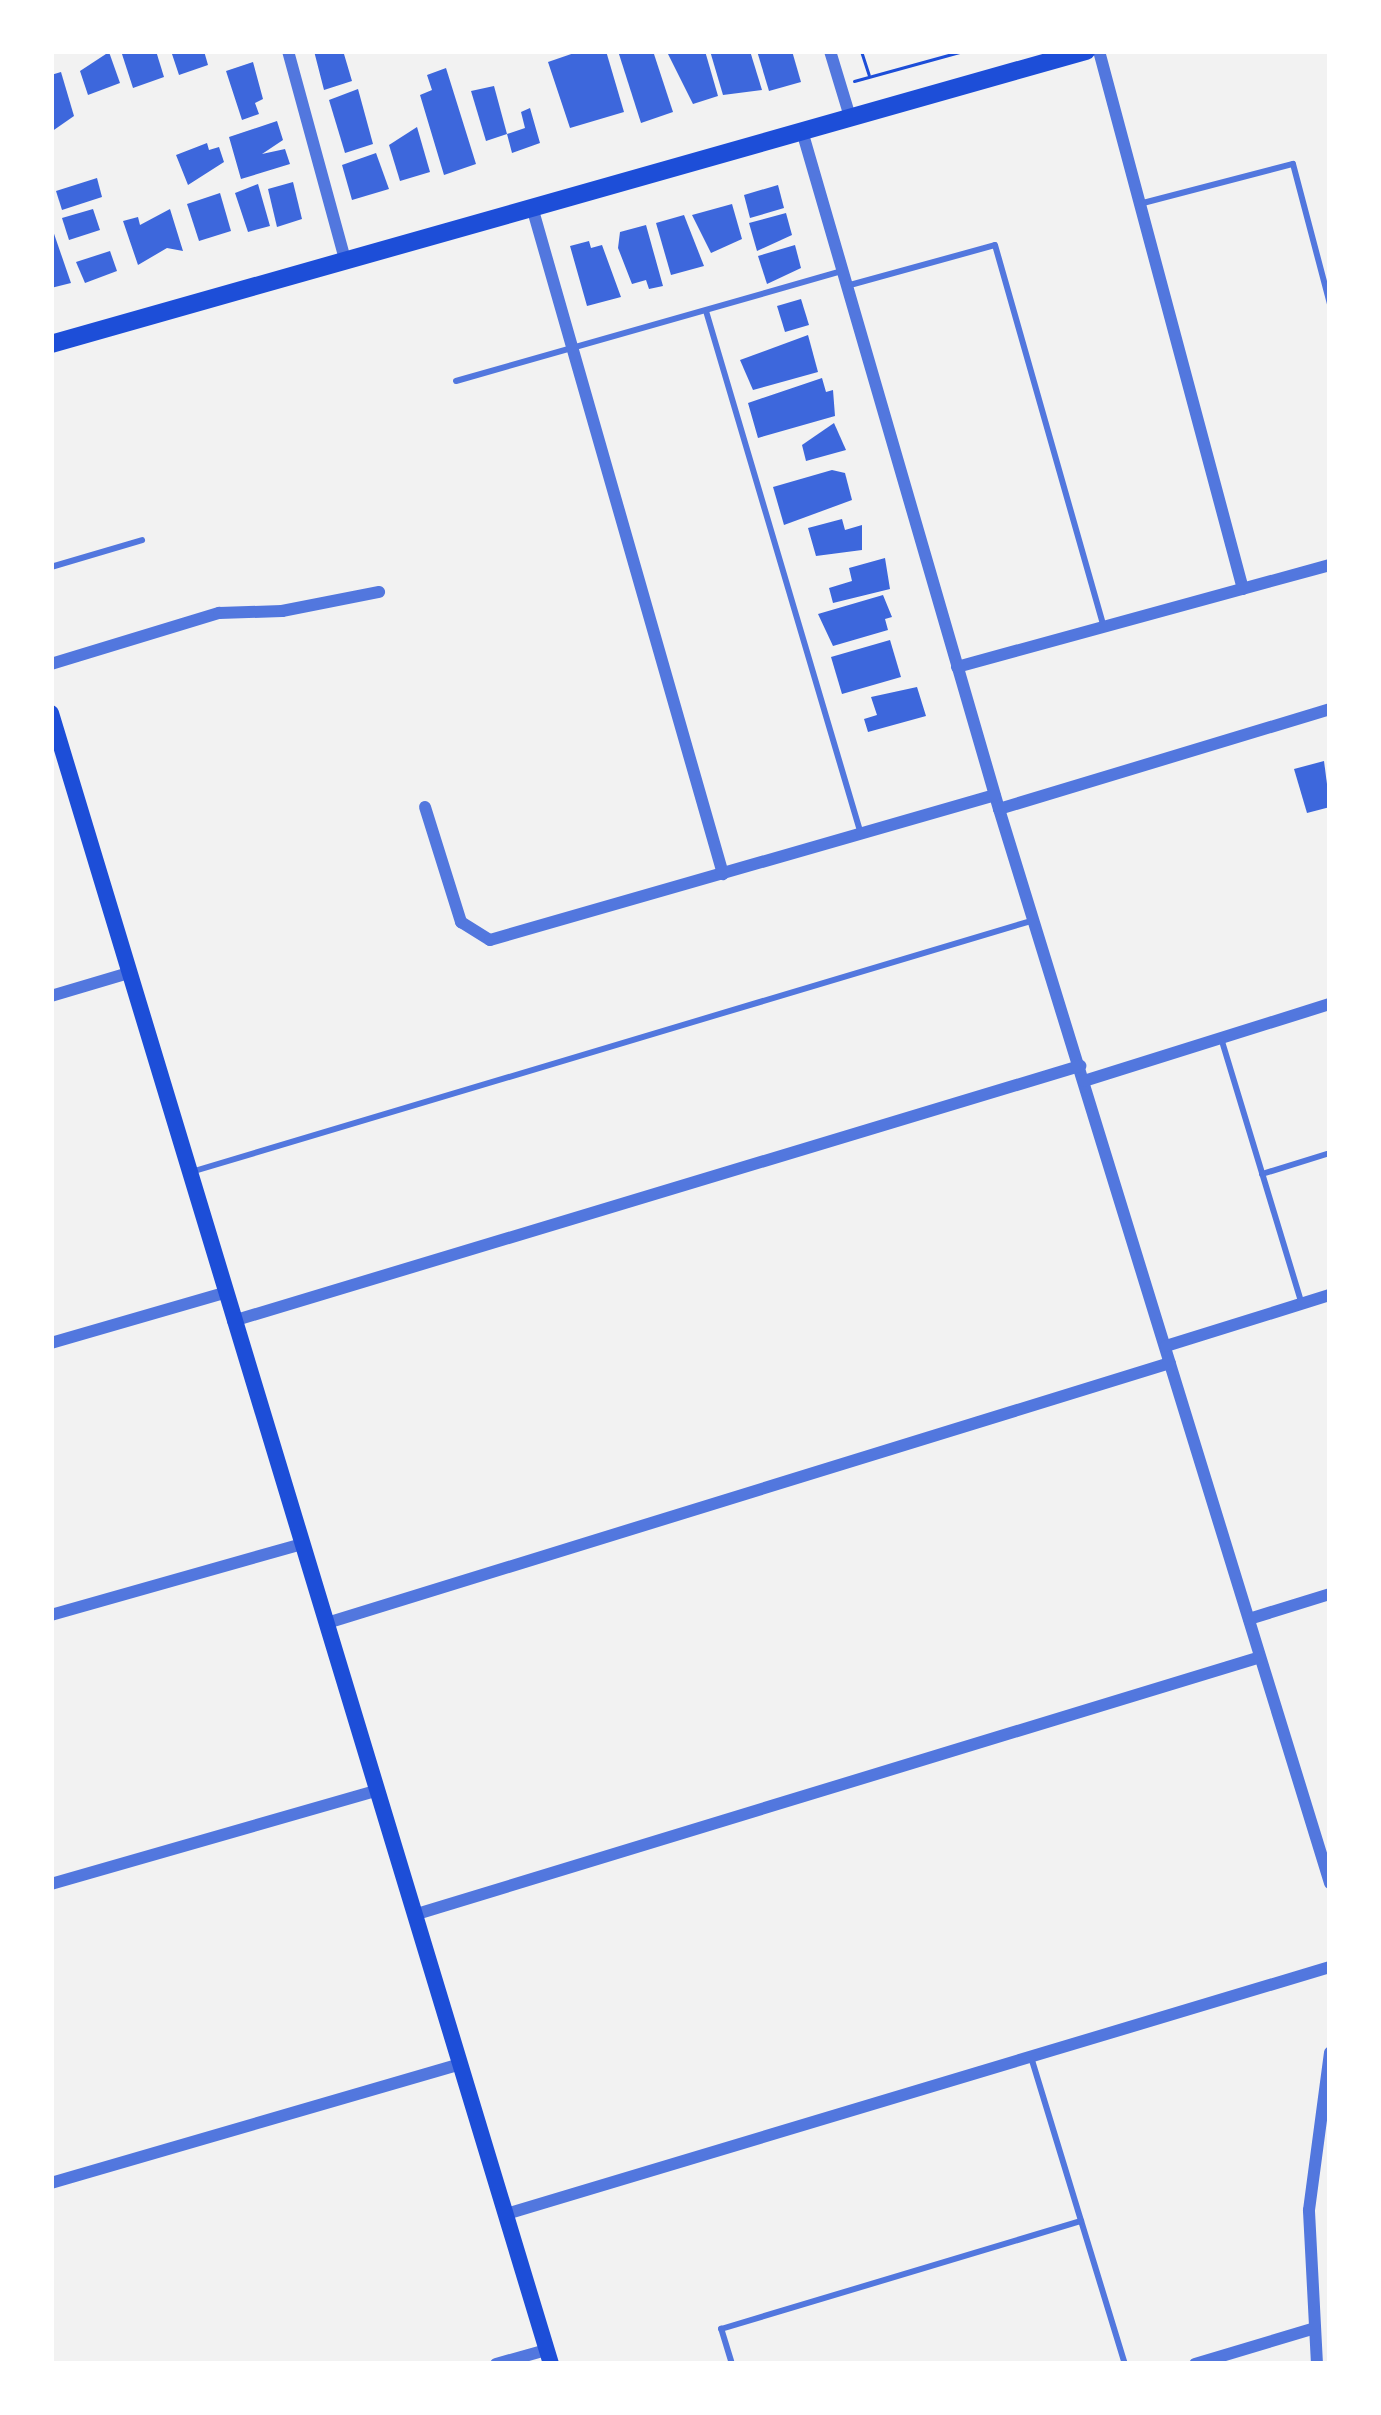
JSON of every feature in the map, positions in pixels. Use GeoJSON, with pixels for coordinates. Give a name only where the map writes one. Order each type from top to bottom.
{"type":"FeatureCollection","features":[{"type":"Feature","properties":{"kind":"main road"},"geometry":{"type":"LineString","coordinates":[[51,344],[1086,51]]}},
{"type":"Feature","properties":{"kind":"main road"},"geometry":{"type":"LineString","coordinates":[[51,712],[549,2357]]}},
{"type":"Feature","properties":{"kind":"street"},"geometry":{"type":"LineString","coordinates":[[288,51],[345,260]]}},
{"type":"Feature","properties":{"kind":"street"},"geometry":{"type":"LineString","coordinates":[[830,51],[850,118]]}},
{"type":"Feature","properties":{"kind":"street"},"geometry":{"type":"LineString","coordinates":[[1099,51],[1243,589]]}},
{"type":"Feature","properties":{"kind":"street"},"geometry":{"type":"LineString","coordinates":[[802,131],[997,802],[1330,1883]]}},
{"type":"Feature","properties":{"kind":"street"},"geometry":{"type":"LineString","coordinates":[[532,207],[723,874]]}},
{"type":"Feature","properties":{"kind":"street"},"geometry":{"type":"LineString","coordinates":[[958,667],[1330,565]]}},
{"type":"Feature","properties":{"kind":"street"},"geometry":{"type":"LineString","coordinates":[[51,664],[218,613],[282,611],[379,592]]}},
{"type":"Feature","properties":{"kind":"street"},"geometry":{"type":"LineString","coordinates":[[425,806],[461,922],[490,940],[1330,709]]}},
{"type":"Feature","properties":{"kind":"street"},"geometry":{"type":"LineString","coordinates":[[51,995],[128,973]]}},
{"type":"Feature","properties":{"kind":"street"},"geometry":{"type":"LineString","coordinates":[[1084,1081],[1330,1004]]}},
{"type":"Feature","properties":{"kind":"street"},"geometry":{"type":"LineString","coordinates":[[233,1321],[1080,1066]]}},
{"type":"Feature","properties":{"kind":"street"},"geometry":{"type":"LineString","coordinates":[[51,1343],[224,1293]]}},
{"type":"Feature","properties":{"kind":"street"},"geometry":{"type":"LineString","coordinates":[[1166,1346],[1330,1295]]}},
{"type":"Feature","properties":{"kind":"street"},"geometry":{"type":"LineString","coordinates":[[327,1623],[1170,1363]]}},
{"type":"Feature","properties":{"kind":"street"},"geometry":{"type":"LineString","coordinates":[[51,1615],[302,1544]]}},
{"type":"Feature","properties":{"kind":"street"},"geometry":{"type":"LineString","coordinates":[[1249,1619],[1330,1594]]}},
{"type":"Feature","properties":{"kind":"street"},"geometry":{"type":"LineString","coordinates":[[416,1914],[1260,1658]]}},
{"type":"Feature","properties":{"kind":"street"},"geometry":{"type":"LineString","coordinates":[[51,1883],[378,1790]]}},
{"type":"Feature","properties":{"kind":"street"},"geometry":{"type":"LineString","coordinates":[[506,2214],[1330,1967]]}},
{"type":"Feature","properties":{"kind":"street"},"geometry":{"type":"LineString","coordinates":[[1317,2364],[1309,2210],[1330,2052]]}},
{"type":"Feature","properties":{"kind":"street"},"geometry":{"type":"LineString","coordinates":[[51,2183],[461,2064]]}},
{"type":"Feature","properties":{"kind":"street"},"geometry":{"type":"LineString","coordinates":[[1195,2364],[1312,2329]]}},
{"type":"Feature","properties":{"kind":"street"},"geometry":{"type":"LineString","coordinates":[[496,2364],[549,2357]]}},
{"type":"Feature","properties":{"kind":"lane"},"geometry":{"type":"LineString","coordinates":[[1140,204],[1293,164],[1330,304]]}},
{"type":"Feature","properties":{"kind":"lane"},"geometry":{"type":"LineString","coordinates":[[846,286],[994,245],[1104,628]]}},
{"type":"Feature","properties":{"kind":"lane"},"geometry":{"type":"LineString","coordinates":[[456,381],[842,271]]}},
{"type":"Feature","properties":{"kind":"lane"},"geometry":{"type":"LineString","coordinates":[[706,311],[861,835]]}},
{"type":"Feature","properties":{"kind":"lane"},"geometry":{"type":"LineString","coordinates":[[51,567],[142,540]]}},
{"type":"Feature","properties":{"kind":"lane"},"geometry":{"type":"LineString","coordinates":[[188,1174],[1034,920]]}},
{"type":"Feature","properties":{"kind":"lane"},"geometry":{"type":"LineString","coordinates":[[1221,1038],[1302,1304]]}},
{"type":"Feature","properties":{"kind":"lane"},"geometry":{"type":"LineString","coordinates":[[1262,1174],[1330,1154]]}},
{"type":"Feature","properties":{"kind":"lane"},"geometry":{"type":"LineString","coordinates":[[1030,2055],[1125,2364]]}},
{"type":"Feature","properties":{"kind":"lane"},"geometry":{"type":"LineString","coordinates":[[731,2364],[721,2330],[1081,2221]]}},
{"type":"Feature","properties":{"kind":"path"},"geometry":{"type":"LineString","coordinates":[[861,51],[869,77],[963,51]]}},
{"type":"Feature","properties":{"kind":"building"},"geometry":{"type":"Polygon","coordinates":[[[121,51],[156,51],[164,77],[133,88],[121,51]]]}},
{"type":"Feature","properties":{"kind":"building"},"geometry":{"type":"Polygon","coordinates":[[[171,51],[204,51],[208,65],[179,75],[171,51]]]}},
{"type":"Feature","properties":{"kind":"building"},"geometry":{"type":"Polygon","coordinates":[[[314,51],[351,51],[344,54],[352,81],[324,90],[314,51]]]}},
{"type":"Feature","properties":{"kind":"building"},"geometry":{"type":"Polygon","coordinates":[[[580,51],[606,51],[624,112],[570,128],[548,62],[580,51]]]}},
{"type":"Feature","properties":{"kind":"building"},"geometry":{"type":"Polygon","coordinates":[[[618,51],[653,51],[673,112],[641,123],[618,51]]]}},
{"type":"Feature","properties":{"kind":"building"},"geometry":{"type":"Polygon","coordinates":[[[705,51],[718,96],[693,104],[668,54],[705,51]]]}},
{"type":"Feature","properties":{"kind":"building"},"geometry":{"type":"Polygon","coordinates":[[[710,51],[750,51],[762,90],[723,95],[710,51]]]}},
{"type":"Feature","properties":{"kind":"building"},"geometry":{"type":"Polygon","coordinates":[[[757,51],[792,51],[801,82],[769,91],[757,51]]]}},
{"type":"Feature","properties":{"kind":"building"},"geometry":{"type":"Polygon","coordinates":[[[109,52],[120,83],[88,95],[80,71],[109,52]]]}},
{"type":"Feature","properties":{"kind":"building"},"geometry":{"type":"Polygon","coordinates":[[[253,62],[263,99],[255,103],[259,114],[242,120],[226,71],[253,62]]]}},
{"type":"Feature","properties":{"kind":"building"},"geometry":{"type":"Polygon","coordinates":[[[446,68],[476,164],[444,175],[420,95],[432,90],[427,75],[446,68]]]}},
{"type":"Feature","properties":{"kind":"building"},"geometry":{"type":"Polygon","coordinates":[[[61,72],[74,116],[51,132],[51,75],[61,72]]]}},
{"type":"Feature","properties":{"kind":"building"},"geometry":{"type":"Polygon","coordinates":[[[494,86],[507,134],[486,141],[471,91],[494,86]]]}},
{"type":"Feature","properties":{"kind":"building"},"geometry":{"type":"Polygon","coordinates":[[[358,89],[373,144],[345,153],[329,100],[358,89]]]}},
{"type":"Feature","properties":{"kind":"building"},"geometry":{"type":"Polygon","coordinates":[[[530,108],[540,143],[512,153],[507,134],[525,128],[521,112],[530,108]]]}},
{"type":"Feature","properties":{"kind":"building"},"geometry":{"type":"Polygon","coordinates":[[[277,121],[283,140],[262,154],[285,149],[290,164],[241,179],[229,137],[277,121]]]}},
{"type":"Feature","properties":{"kind":"building"},"geometry":{"type":"Polygon","coordinates":[[[417,127],[430,172],[400,181],[389,145],[417,127]]]}},
{"type":"Feature","properties":{"kind":"building"},"geometry":{"type":"Polygon","coordinates":[[[207,143],[209,150],[219,147],[224,162],[188,185],[176,155],[207,143]]]}},
{"type":"Feature","properties":{"kind":"building"},"geometry":{"type":"Polygon","coordinates":[[[376,153],[389,189],[352,200],[342,165],[376,153]]]}},
{"type":"Feature","properties":{"kind":"building"},"geometry":{"type":"Polygon","coordinates":[[[97,178],[102,197],[62,210],[56,191],[97,178]]]}},
{"type":"Feature","properties":{"kind":"building"},"geometry":{"type":"Polygon","coordinates":[[[293,182],[302,219],[277,227],[268,189],[293,182]]]}},
{"type":"Feature","properties":{"kind":"building"},"geometry":{"type":"Polygon","coordinates":[[[258,184],[270,226],[248,232],[235,193],[258,184]]]}},
{"type":"Feature","properties":{"kind":"building"},"geometry":{"type":"Polygon","coordinates":[[[778,185],[784,208],[750,218],[744,195],[778,185]]]}},
{"type":"Feature","properties":{"kind":"building"},"geometry":{"type":"Polygon","coordinates":[[[220,193],[231,231],[199,241],[187,204],[220,193]]]}},
{"type":"Feature","properties":{"kind":"building"},"geometry":{"type":"Polygon","coordinates":[[[732,204],[742,239],[711,253],[692,215],[732,204]]]}},
{"type":"Feature","properties":{"kind":"building"},"geometry":{"type":"Polygon","coordinates":[[[93,209],[100,230],[69,240],[62,218],[93,209]]]}},
{"type":"Feature","properties":{"kind":"building"},"geometry":{"type":"Polygon","coordinates":[[[170,209],[183,251],[167,248],[138,265],[123,221],[138,217],[140,225],[170,209]]]}},
{"type":"Feature","properties":{"kind":"building"},"geometry":{"type":"Polygon","coordinates":[[[786,213],[792,235],[757,251],[749,223],[786,213]]]}},
{"type":"Feature","properties":{"kind":"building"},"geometry":{"type":"Polygon","coordinates":[[[684,215],[704,266],[671,275],[656,223],[684,215]]]}},
{"type":"Feature","properties":{"kind":"building"},"geometry":{"type":"Polygon","coordinates":[[[51,225],[71,283],[51,288],[51,225]]]}},
{"type":"Feature","properties":{"kind":"building"},"geometry":{"type":"Polygon","coordinates":[[[646,225],[663,286],[649,289],[646,280],[632,284],[618,248],[620,232],[646,225]]]}},
{"type":"Feature","properties":{"kind":"building"},"geometry":{"type":"Polygon","coordinates":[[[589,241],[591,248],[602,245],[621,297],[587,306],[570,246],[589,241]]]}},
{"type":"Feature","properties":{"kind":"building"},"geometry":{"type":"Polygon","coordinates":[[[795,245],[801,268],[767,284],[758,256],[795,245]]]}},
{"type":"Feature","properties":{"kind":"building"},"geometry":{"type":"Polygon","coordinates":[[[110,251],[117,271],[85,283],[76,262],[110,251]]]}},
{"type":"Feature","properties":{"kind":"building"},"geometry":{"type":"Polygon","coordinates":[[[801,299],[809,325],[785,332],[777,306],[801,299]]]}},
{"type":"Feature","properties":{"kind":"building"},"geometry":{"type":"Polygon","coordinates":[[[808,335],[818,372],[753,390],[740,360],[808,335]]]}},
{"type":"Feature","properties":{"kind":"building"},"geometry":{"type":"Polygon","coordinates":[[[822,378],[826,392],[833,390],[835,416],[758,438],[748,403],[822,378]]]}},
{"type":"Feature","properties":{"kind":"building"},"geometry":{"type":"Polygon","coordinates":[[[834,423],[846,450],[806,461],[802,445],[834,423]]]}},
{"type":"Feature","properties":{"kind":"building"},"geometry":{"type":"Polygon","coordinates":[[[832,470],[845,473],[852,500],[784,525],[773,487],[832,470]]]}},
{"type":"Feature","properties":{"kind":"building"},"geometry":{"type":"Polygon","coordinates":[[[842,519],[845,530],[862,525],[862,550],[816,556],[808,528],[842,519]]]}},
{"type":"Feature","properties":{"kind":"building"},"geometry":{"type":"Polygon","coordinates":[[[885,558],[890,589],[833,603],[829,588],[852,581],[849,568],[885,558]]]}},
{"type":"Feature","properties":{"kind":"building"},"geometry":{"type":"Polygon","coordinates":[[[883,595],[892,617],[885,619],[888,630],[833,646],[818,614],[883,595]]]}},
{"type":"Feature","properties":{"kind":"building"},"geometry":{"type":"Polygon","coordinates":[[[890,640],[901,677],[842,694],[831,657],[890,640]]]}},
{"type":"Feature","properties":{"kind":"building"},"geometry":{"type":"Polygon","coordinates":[[[917,687],[926,716],[868,732],[864,719],[877,715],[871,697],[917,687]]]}},
{"type":"Feature","properties":{"kind":"building"},"geometry":{"type":"Polygon","coordinates":[[[1324,761],[1330,807],[1307,813],[1294,769],[1324,761]]]}}]}
